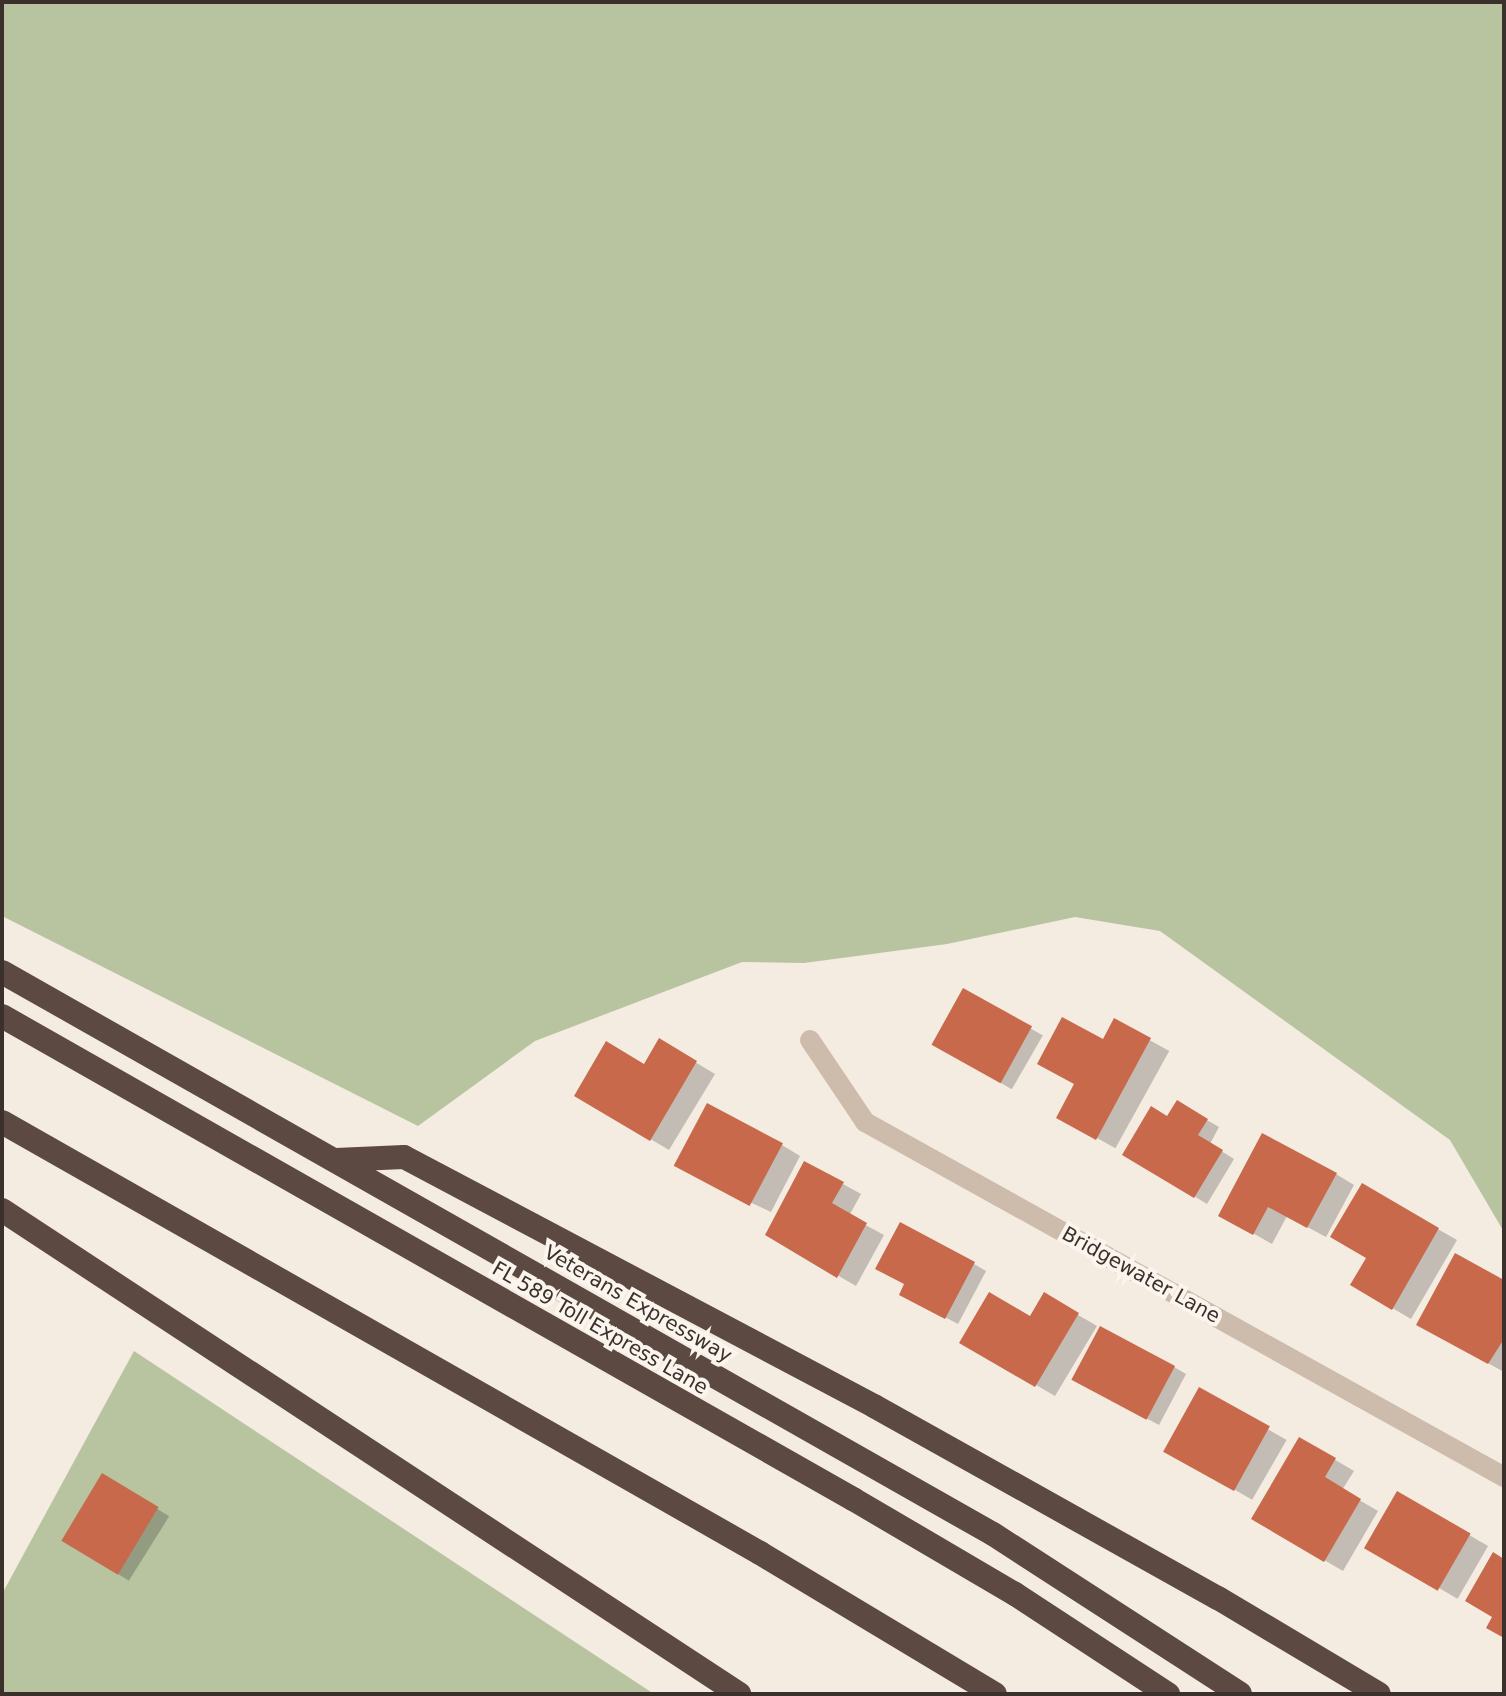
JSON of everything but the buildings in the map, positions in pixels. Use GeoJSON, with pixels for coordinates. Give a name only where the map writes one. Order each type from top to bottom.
{"type":"FeatureCollection","features":[{"type":"Feature","properties":{"kind":"highway","name":"Veterans Expressway"},"geometry":{"type":"LineString","coordinates":[[2,972],[993,1534],[1240,1694]]}},
{"type":"Feature","properties":{"kind":"highway","name":"FL 589 Toll Express Lane"},"geometry":{"type":"LineString","coordinates":[[2,1016],[853,1499],[1015,1594],[1168,1694]]}},
{"type":"Feature","properties":{"kind":"highway"},"geometry":{"type":"LineString","coordinates":[[2,1122],[747,1545],[995,1694]]}},
{"type":"Feature","properties":{"kind":"highway"},"geometry":{"type":"LineString","coordinates":[[336,1160],[404,1157],[874,1406],[1218,1598],[1379,1694]]}},
{"type":"Feature","properties":{"kind":"highway"},"geometry":{"type":"LineString","coordinates":[[2,1210],[739,1694]]}},
{"type":"Feature","properties":{"kind":"street","name":"Bridgewater Lane"},"geometry":{"type":"LineString","coordinates":[[810,1040],[865,1122],[1504,1477]]}},
{"type":"Feature","properties":{"kind":"green space"},"geometry":{"type":"Polygon","coordinates":[[[2,2],[1504,2],[1504,1232],[1450,1140],[1160,931],[1075,917],[947,944],[804,963],[742,962],[535,1041],[418,1126],[2,916],[2,2]]]}},
{"type":"Feature","properties":{"kind":"green space"},"geometry":{"type":"Polygon","coordinates":[[[134,1351],[654,1694],[2,1694],[2,1594],[134,1351]]]}}]}
